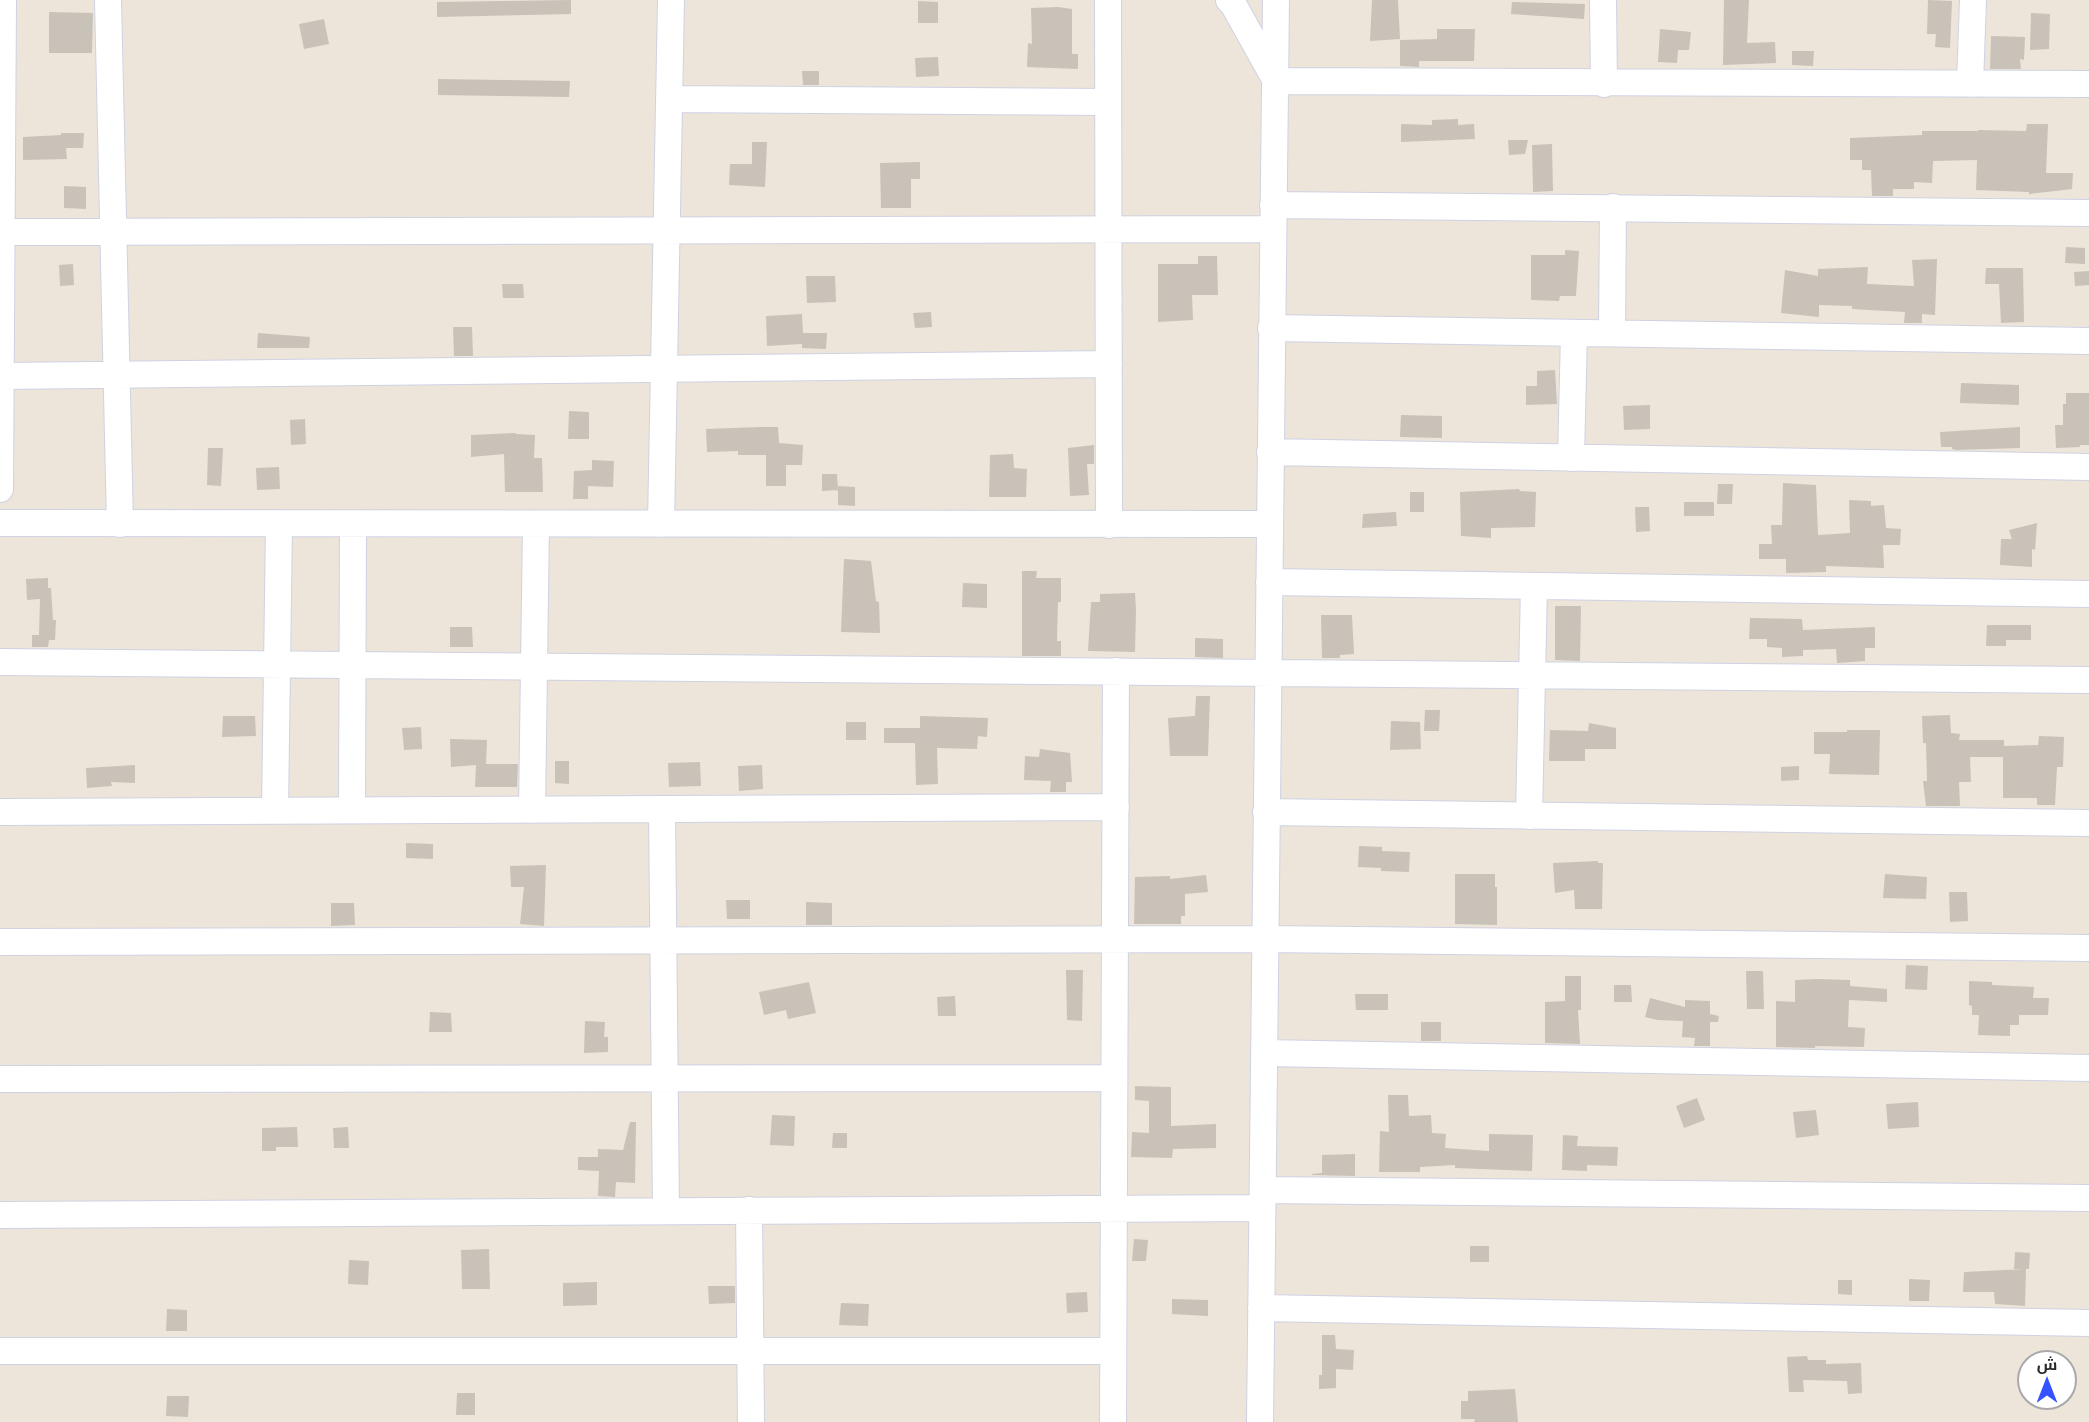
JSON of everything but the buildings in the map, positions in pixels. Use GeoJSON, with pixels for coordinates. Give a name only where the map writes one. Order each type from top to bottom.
{"type":"FeatureCollection","features":[{"type":"Feature","properties":{"kind":"street"},"geometry":{"type":"LineString","coordinates":[[0,489],[3,0]]}},
{"type":"Feature","properties":{"kind":"street"},"geometry":{"type":"LineString","coordinates":[[108,0],[120,524]]}},
{"type":"Feature","properties":{"kind":"street"},"geometry":{"type":"LineString","coordinates":[[661,524],[671,0]]}},
{"type":"Feature","properties":{"kind":"street"},"geometry":{"type":"LineString","coordinates":[[1108,0],[1109,525]]}},
{"type":"Feature","properties":{"kind":"street"},"geometry":{"type":"LineString","coordinates":[[1229,0],[1275,81]]}},
{"type":"Feature","properties":{"kind":"street"},"geometry":{"type":"LineString","coordinates":[[1260,1422],[1275,0]]}},
{"type":"Feature","properties":{"kind":"street"},"geometry":{"type":"LineString","coordinates":[[1603,0],[1604,84]]}},
{"type":"Feature","properties":{"kind":"street"},"geometry":{"type":"LineString","coordinates":[[1970,84],[1973,0]]}},
{"type":"Feature","properties":{"kind":"street"},"geometry":{"type":"LineString","coordinates":[[1275,81],[2089,84]]}},
{"type":"Feature","properties":{"kind":"street"},"geometry":{"type":"LineString","coordinates":[[669,99],[1108,102]]}},
{"type":"Feature","properties":{"kind":"street"},"geometry":{"type":"LineString","coordinates":[[1,232],[1109,231],[1273,217],[1613,207],[2089,213]]}},
{"type":"Feature","properties":{"kind":"street"},"geometry":{"type":"LineString","coordinates":[[1612,333],[1613,207]]}},
{"type":"Feature","properties":{"kind":"street"},"geometry":{"type":"LineString","coordinates":[[1271,328],[2089,341]]}},
{"type":"Feature","properties":{"kind":"street"},"geometry":{"type":"LineString","coordinates":[[1571,458],[1574,333]]}},
{"type":"Feature","properties":{"kind":"street"},"geometry":{"type":"LineString","coordinates":[[0,375],[1109,364]]}},
{"type":"Feature","properties":{"kind":"street"},"geometry":{"type":"LineString","coordinates":[[1270,452],[2089,467]]}},
{"type":"Feature","properties":{"kind":"street"},"geometry":{"type":"LineString","coordinates":[[0,523],[1269,524]]}},
{"type":"Feature","properties":{"kind":"street"},"geometry":{"type":"LineString","coordinates":[[275,811],[279,524]]}},
{"type":"Feature","properties":{"kind":"street"},"geometry":{"type":"LineString","coordinates":[[352,810],[353,524]]}},
{"type":"Feature","properties":{"kind":"street"},"geometry":{"type":"LineString","coordinates":[[532,810],[536,524]]}},
{"type":"Feature","properties":{"kind":"street"},"geometry":{"type":"LineString","coordinates":[[1269,582],[2089,594]]}},
{"type":"Feature","properties":{"kind":"street"},"geometry":{"type":"LineString","coordinates":[[1529,816],[1534,586]]}},
{"type":"Feature","properties":{"kind":"street"},"geometry":{"type":"LineString","coordinates":[[0,662],[2089,680]]}},
{"type":"Feature","properties":{"kind":"street"},"geometry":{"type":"LineString","coordinates":[[1113,1422],[1116,671]]}},
{"type":"Feature","properties":{"kind":"street"},"geometry":{"type":"LineString","coordinates":[[0,812],[1116,807]]}},
{"type":"Feature","properties":{"kind":"street"},"geometry":{"type":"LineString","coordinates":[[662,809],[666,1211]]}},
{"type":"Feature","properties":{"kind":"street"},"geometry":{"type":"LineString","coordinates":[[1266,812],[2089,824]]}},
{"type":"Feature","properties":{"kind":"street"},"geometry":{"type":"LineString","coordinates":[[0,942],[1265,939],[2089,948]]}},
{"type":"Feature","properties":{"kind":"street"},"geometry":{"type":"LineString","coordinates":[[1264,1053],[2089,1068]]}},
{"type":"Feature","properties":{"kind":"street"},"geometry":{"type":"LineString","coordinates":[[0,1079],[1114,1078]]}},
{"type":"Feature","properties":{"kind":"street"},"geometry":{"type":"LineString","coordinates":[[0,1215],[1113,1208],[1263,1199],[2089,1198]]}},
{"type":"Feature","properties":{"kind":"street"},"geometry":{"type":"LineString","coordinates":[[748,1210],[752,1422]]}},
{"type":"Feature","properties":{"kind":"street"},"geometry":{"type":"LineString","coordinates":[[1261,1308],[2089,1323]]}},
{"type":"Feature","properties":{"kind":"street"},"geometry":{"type":"LineString","coordinates":[[0,1351],[1112,1351]]}}]}
